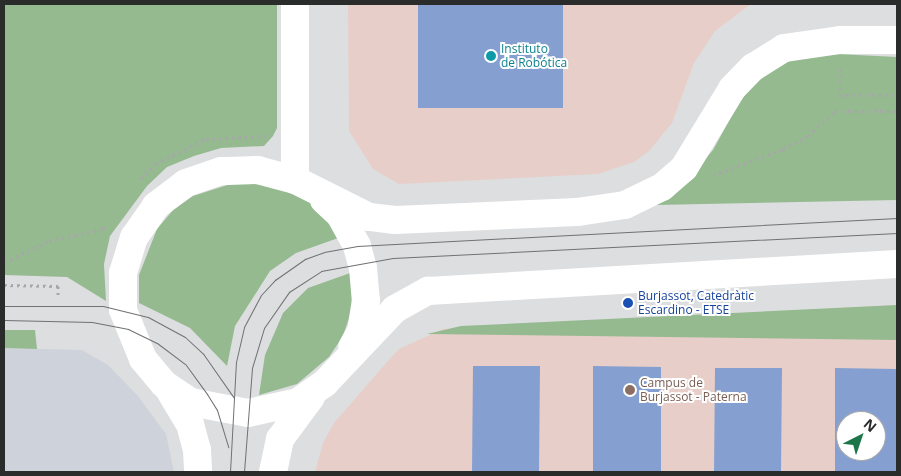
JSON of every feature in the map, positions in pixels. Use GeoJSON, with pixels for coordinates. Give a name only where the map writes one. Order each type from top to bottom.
{"type":"FeatureCollection","features":[{"type":"Feature","properties":{"kind":"street"},"geometry":{"type":"LineString","coordinates":[[295,4],[304,186],[340,216],[357,246],[364,268],[366,300],[360,331],[345,360]]}},
{"type":"Feature","properties":{"kind":"street"},"geometry":{"type":"LineString","coordinates":[[198,472],[197,450],[190,424],[164,384],[142,359],[123,310],[123,273],[134,237],[156,206],[186,183],[221,171],[258,170],[304,186],[369,217],[395,220],[576,212],[624,204],[662,187],[684,168],[732,89],[753,67],[784,48],[840,40],[897,40]]}},
{"type":"Feature","properties":{"kind":"street"},"geometry":{"type":"LineString","coordinates":[[273,472],[280,439],[325,383],[395,309],[428,291],[897,264]]}},
{"type":"Feature","properties":{"kind":"street"},"geometry":{"type":"LineString","coordinates":[[164,384],[191,402],[248,413],[298,402],[325,383]]}},
{"type":"Feature","properties":{"kind":"path"},"geometry":{"type":"LineString","coordinates":[[841,58],[840,94],[897,95]]}},
{"type":"Feature","properties":{"kind":"path"},"geometry":{"type":"LineString","coordinates":[[706,177],[783,149],[808,136],[835,111],[897,111]]}},
{"type":"Feature","properties":{"kind":"path"},"geometry":{"type":"LineString","coordinates":[[4,285],[58,286],[58,297]]}},
{"type":"Feature","properties":{"kind":"shaded area"},"geometry":{"type":"Polygon","coordinates":[[[348,4],[751,4],[715,31],[694,63],[672,123],[649,151],[634,162],[598,174],[399,184],[373,169],[349,131],[348,4]]]}},
{"type":"Feature","properties":{"kind":"shaded area","name":"Campus de Burjassot - Paterna"},"geometry":{"type":"Polygon","coordinates":[[[897,305],[897,472],[315,472],[323,443],[334,423],[399,349],[443,329],[897,305]]]}},
{"type":"Feature","properties":{"kind":"shaded area"},"geometry":{"type":"Polygon","coordinates":[[[4,348],[82,350],[108,365],[138,396],[166,434],[174,472],[4,472],[4,348]]]}},
{"type":"Feature","properties":{"kind":"green space"},"geometry":{"type":"Polygon","coordinates":[[[4,4],[277,4],[277,128],[273,136],[264,146],[221,148],[194,156],[167,167],[147,186],[110,236],[104,264],[106,301],[67,277],[4,275],[4,4]]]}},
{"type":"Feature","properties":{"kind":"green space"},"geometry":{"type":"Polygon","coordinates":[[[816,53],[897,57],[897,200],[655,205],[685,182],[713,150],[746,90],[776,65],[816,53]]]}},
{"type":"Feature","properties":{"kind":"green space"},"geometry":{"type":"Polygon","coordinates":[[[237,182],[267,184],[295,194],[316,206],[341,237],[296,253],[270,271],[235,326],[227,366],[190,328],[139,303],[139,275],[157,229],[174,209],[193,196],[237,182]]]}},
{"type":"Feature","properties":{"kind":"green space"},"geometry":{"type":"Polygon","coordinates":[[[353,272],[356,292],[351,312],[343,336],[329,357],[297,384],[259,395],[265,355],[283,313],[308,288],[353,272]]]}},
{"type":"Feature","properties":{"kind":"green space"},"geometry":{"type":"Polygon","coordinates":[[[897,305],[897,340],[427,334],[461,326],[897,305]]]}},
{"type":"Feature","properties":{"kind":"green space"},"geometry":{"type":"Polygon","coordinates":[[[4,330],[35,330],[37,349],[4,348],[4,330]]]}},
{"type":"Feature","properties":{"kind":"building","name":"Instituto de Robótica"},"geometry":{"type":"Polygon","coordinates":[[[418,4],[563,4],[563,108],[418,108],[418,4]]]}},
{"type":"Feature","properties":{"kind":"building"},"geometry":{"type":"Polygon","coordinates":[[[473,366],[540,366],[539,472],[472,472],[473,366]]]}},
{"type":"Feature","properties":{"kind":"building"},"geometry":{"type":"Polygon","coordinates":[[[593,366],[661,367],[661,472],[593,472],[593,366]]]}},
{"type":"Feature","properties":{"kind":"building"},"geometry":{"type":"Polygon","coordinates":[[[715,368],[782,368],[781,472],[714,472],[715,368]]]}},
{"type":"Feature","properties":{"kind":"building"},"geometry":{"type":"Polygon","coordinates":[[[835,368],[897,369],[897,472],[835,472],[835,368]]]}},
{"type":"Feature","properties":{"kind":"tram line"},"geometry":{"type":"LineString","coordinates":[[230,472],[236,362],[244,327],[261,295],[275,280],[305,259],[324,252],[357,246],[897,218]]}},
{"type":"Feature","properties":{"kind":"tram line"},"geometry":{"type":"LineString","coordinates":[[244,472],[252,368],[264,328],[289,292],[321,271],[393,258],[897,233]]}},
{"type":"Feature","properties":{"kind":"tram line"},"geometry":{"type":"LineString","coordinates":[[4,306],[103,306],[148,317],[185,337],[204,355],[234,398]]}},
{"type":"Feature","properties":{"kind":"tram line"},"geometry":{"type":"LineString","coordinates":[[4,320],[92,322],[128,329],[157,343],[186,365],[207,394],[217,410],[228,447]]}},
{"type":"Feature","properties":{"kind":"place","name":"Instituto de Robótica"},"geometry":{"type":"Point","coordinates":[491,56]}},
{"type":"Feature","properties":{"kind":"place","name":"Burjassot, Catedràtic Escardino - ETSE"},"geometry":{"type":"Point","coordinates":[628,303]}},
{"type":"Feature","properties":{"kind":"place","name":"Campus de Burjassot - Paterna"},"geometry":{"type":"Point","coordinates":[630,390]}}]}
